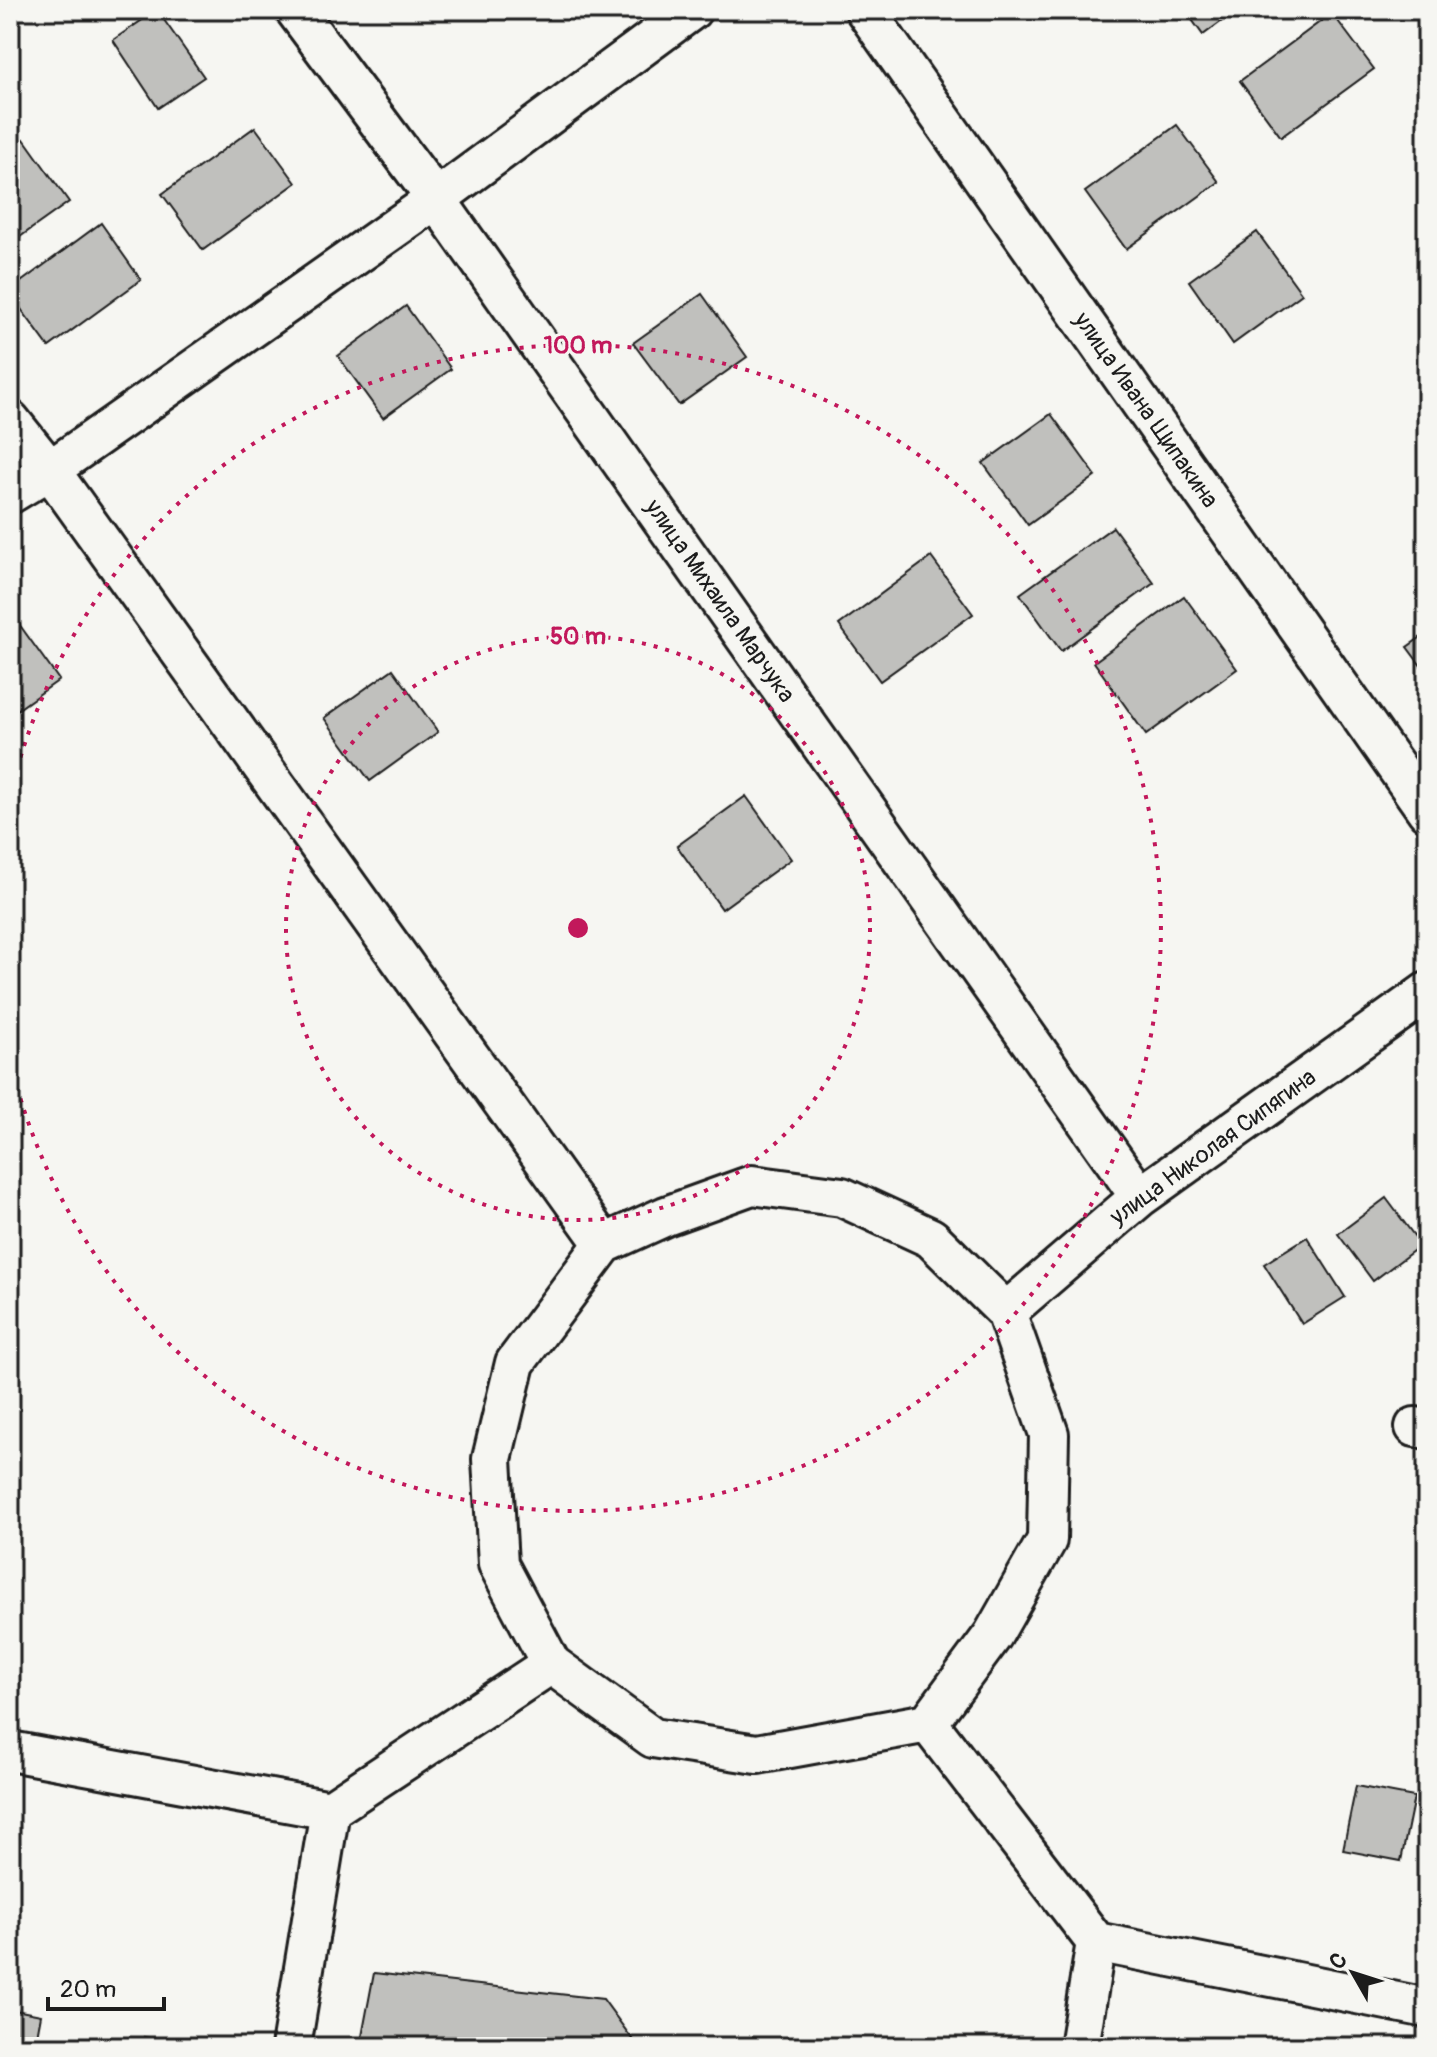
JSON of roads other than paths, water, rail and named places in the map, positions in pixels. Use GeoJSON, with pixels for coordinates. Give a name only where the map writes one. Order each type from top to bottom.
{"type":"FeatureCollection","features":[{"type":"Feature","properties":{"kind":"street","name":"улица Михаила Марчука"},"geometry":{"type":"LineString","coordinates":[[295,10],[436,199],[1140,1197]]}},
{"type":"Feature","properties":{"kind":"street"},"geometry":{"type":"LineString","coordinates":[[10,494],[50,470],[436,199],[692,10]]}},
{"type":"Feature","properties":{"kind":"street","name":"улица Ивана Щипакина"},"geometry":{"type":"LineString","coordinates":[[865,10],[1427,811]]}},
{"type":"Feature","properties":{"kind":"street"},"geometry":{"type":"LineString","coordinates":[[10,420],[50,470],[604,1244]]}},
{"type":"Feature","properties":{"kind":"street","name":"улица Николая Сипягина"},"geometry":{"type":"LineString","coordinates":[[1006,1312],[1140,1197],[1427,992]]}},
{"type":"Feature","properties":{"kind":"street"},"geometry":{"type":"LineString","coordinates":[[752,1185],[842,1197],[931,1238],[1006,1312],[1049,1434],[1047,1540],[993,1635],[928,1723],[757,1754],[653,1738],[551,1664],[498,1564],[492,1459],[515,1363],[604,1244],[666,1216],[752,1185]]}},
{"type":"Feature","properties":{"kind":"street"},"geometry":{"type":"LineString","coordinates":[[10,1751],[330,1810],[551,1664]]}},
{"type":"Feature","properties":{"kind":"street"},"geometry":{"type":"LineString","coordinates":[[928,1723],[1096,1942],[1427,2008]]}},
{"type":"Feature","properties":{"kind":"street"},"geometry":{"type":"LineString","coordinates":[[291,2047],[330,1810]]}},
{"type":"Feature","properties":{"kind":"street"},"geometry":{"type":"LineString","coordinates":[[1079,2047],[1096,1942]]}}]}
